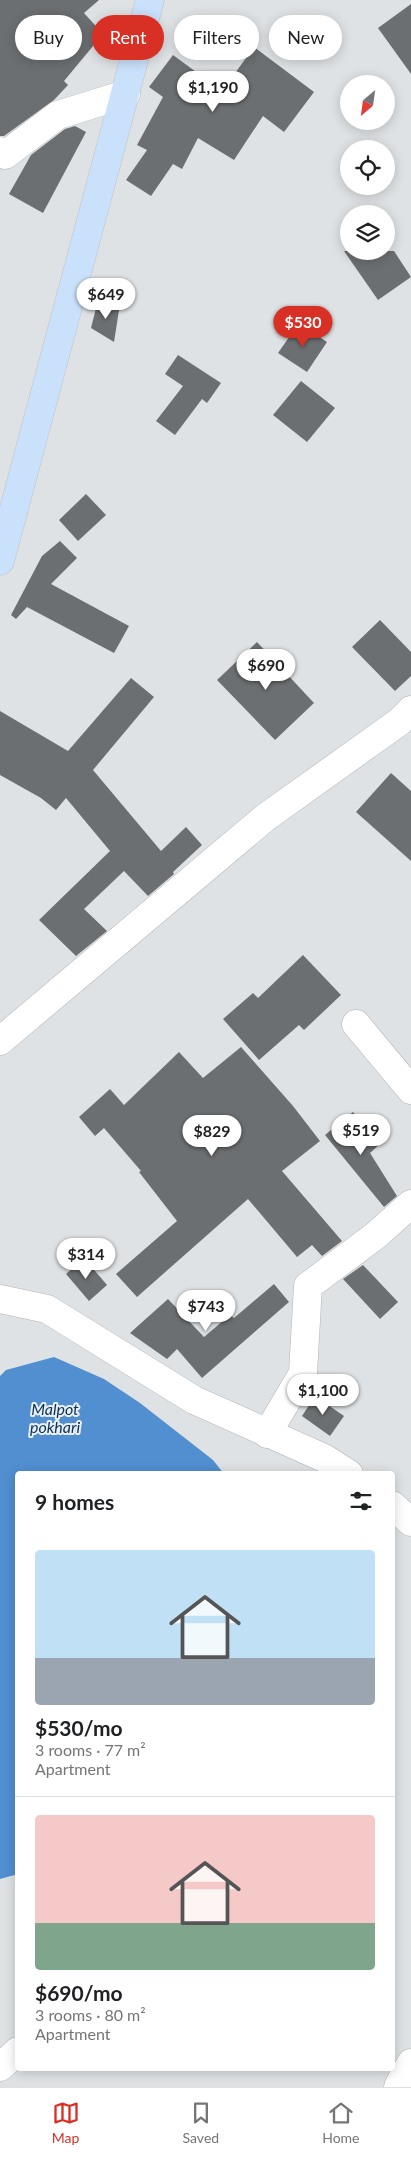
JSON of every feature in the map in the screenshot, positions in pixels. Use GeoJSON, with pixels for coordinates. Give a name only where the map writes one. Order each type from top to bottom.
{"type":"FeatureCollection","features":[{"type":"Feature","properties":{"kind":"main road"},"geometry":{"type":"LineString","coordinates":[[0,561],[150,0]]}},
{"type":"Feature","properties":{"kind":"street"},"geometry":{"type":"LineString","coordinates":[[0,151],[5,155],[58,115],[126,94]]}},
{"type":"Feature","properties":{"kind":"street"},"geometry":{"type":"LineString","coordinates":[[0,1041],[266,816],[399,722],[411,710]]}},
{"type":"Feature","properties":{"kind":"street"},"geometry":{"type":"LineString","coordinates":[[356,1024],[411,1090]]}},
{"type":"Feature","properties":{"kind":"street"},"geometry":{"type":"LineString","coordinates":[[267,1434],[303,1374],[308,1286],[374,1236],[411,1204]]}},
{"type":"Feature","properties":{"kind":"street"},"geometry":{"type":"LineString","coordinates":[[0,1299],[47,1309],[194,1400],[324,1458],[344,1471]]}},
{"type":"Feature","properties":{"kind":"street"},"geometry":{"type":"LineString","coordinates":[[395,1508],[411,1522]]}},
{"type":"Feature","properties":{"kind":"street"},"geometry":{"type":"LineString","coordinates":[[0,2067],[15,2054]]}},
{"type":"Feature","properties":{"kind":"street"},"geometry":{"type":"LineString","coordinates":[[398,2087],[411,2063]]}},
{"type":"Feature","properties":{"kind":"water","name":"Malpot pokhari"},"geometry":{"type":"Polygon","coordinates":[[[54,1357],[104,1379],[140,1403],[213,1460],[222,1471],[15,1471],[15,1875],[0,1879],[0,1376],[6,1370],[54,1357]]]}},
{"type":"Feature","properties":{"kind":"building"},"geometry":{"type":"Polygon","coordinates":[[[0,0],[99,0],[84,13],[92,22],[92,47],[82,59],[82,15],[15,15],[15,60],[81,60],[64,81],[68,85],[54,100],[4,136],[0,136],[0,0]]]}},
{"type":"Feature","properties":{"kind":"building"},"geometry":{"type":"Polygon","coordinates":[[[411,4],[411,74],[378,28],[411,4]]]}},
{"type":"Feature","properties":{"kind":"building"},"geometry":{"type":"Polygon","coordinates":[[[259,51],[314,92],[284,132],[263,116],[234,160],[198,138],[182,169],[173,164],[151,196],[126,180],[147,150],[137,145],[163,97],[149,87],[173,55],[174,60],[180,60],[222,91],[245,60],[259,60],[259,51]]]}},
{"type":"Feature","properties":{"kind":"building"},"geometry":{"type":"Polygon","coordinates":[[[75,126],[86,132],[43,213],[9,194],[31,155],[65,129],[75,126]]]}},
{"type":"Feature","properties":{"kind":"building"},"geometry":{"type":"Polygon","coordinates":[[[395,253],[411,277],[378,300],[350,260],[395,260],[395,253]]]}},
{"type":"Feature","properties":{"kind":"building"},"geometry":{"type":"Polygon","coordinates":[[[98,300],[119,310],[114,342],[91,328],[98,300]]]}},
{"type":"Feature","properties":{"kind":"building"},"geometry":{"type":"Polygon","coordinates":[[[299,323],[327,342],[307,372],[278,353],[299,323]]]}},
{"type":"Feature","properties":{"kind":"building"},"geometry":{"type":"Polygon","coordinates":[[[178,355],[221,383],[207,403],[202,399],[175,435],[156,421],[183,386],[165,374],[178,355]]]}},
{"type":"Feature","properties":{"kind":"building"},"geometry":{"type":"Polygon","coordinates":[[[301,381],[335,408],[307,442],[273,415],[301,381]]]}},
{"type":"Feature","properties":{"kind":"building"},"geometry":{"type":"Polygon","coordinates":[[[86,494],[106,515],[78,541],[59,520],[86,494]]]}},
{"type":"Feature","properties":{"kind":"building"},"geometry":{"type":"Polygon","coordinates":[[[60,541],[77,558],[51,584],[129,626],[114,653],[27,607],[16,619],[11,615],[42,556],[60,541]]]}},
{"type":"Feature","properties":{"kind":"building"},"geometry":{"type":"Polygon","coordinates":[[[380,620],[411,652],[411,676],[395,691],[352,647],[380,620]]]}},
{"type":"Feature","properties":{"kind":"building"},"geometry":{"type":"Polygon","coordinates":[[[257,642],[314,703],[275,740],[217,680],[257,642]]]}},
{"type":"Feature","properties":{"kind":"building"},"geometry":{"type":"Polygon","coordinates":[[[131,678],[154,697],[93,770],[161,851],[186,827],[202,845],[173,872],[174,874],[148,896],[124,871],[84,909],[107,931],[76,956],[39,920],[110,851],[66,798],[56,810],[41,798],[0,775],[0,711],[68,751],[131,678]]]}},
{"type":"Feature","properties":{"kind":"building"},"geometry":{"type":"Polygon","coordinates":[[[391,773],[411,791],[411,861],[356,812],[391,773]]]}},
{"type":"Feature","properties":{"kind":"building"},"geometry":{"type":"Polygon","coordinates":[[[303,955],[341,995],[304,1030],[299,1025],[259,1060],[223,1019],[253,993],[258,998],[303,955]]]}},
{"type":"Feature","properties":{"kind":"building"},"geometry":{"type":"Polygon","coordinates":[[[241,1047],[293,1106],[320,1141],[282,1171],[342,1241],[322,1256],[312,1245],[297,1257],[248,1199],[137,1297],[116,1274],[177,1221],[139,1172],[141,1171],[104,1128],[95,1136],[79,1117],[110,1089],[124,1105],[179,1052],[203,1078],[241,1047]]]}},
{"type":"Feature","properties":{"kind":"building"},"geometry":{"type":"Polygon","coordinates":[[[353,1112],[380,1144],[370,1153],[397,1196],[384,1207],[325,1135],[353,1112]]]}},
{"type":"Feature","properties":{"kind":"building"},"geometry":{"type":"Polygon","coordinates":[[[84,1258],[107,1285],[89,1301],[66,1274],[84,1258]]]}},
{"type":"Feature","properties":{"kind":"building"},"geometry":{"type":"Polygon","coordinates":[[[363,1265],[398,1302],[380,1319],[343,1279],[363,1265]]]}},
{"type":"Feature","properties":{"kind":"building"},"geometry":{"type":"Polygon","coordinates":[[[274,1284],[289,1302],[202,1378],[177,1349],[167,1359],[130,1333],[168,1299],[204,1337],[230,1315],[234,1318],[274,1284]]]}},
{"type":"Feature","properties":{"kind":"building"},"geometry":{"type":"Polygon","coordinates":[[[315,1396],[344,1416],[330,1436],[302,1416],[315,1396]]]}}]}
